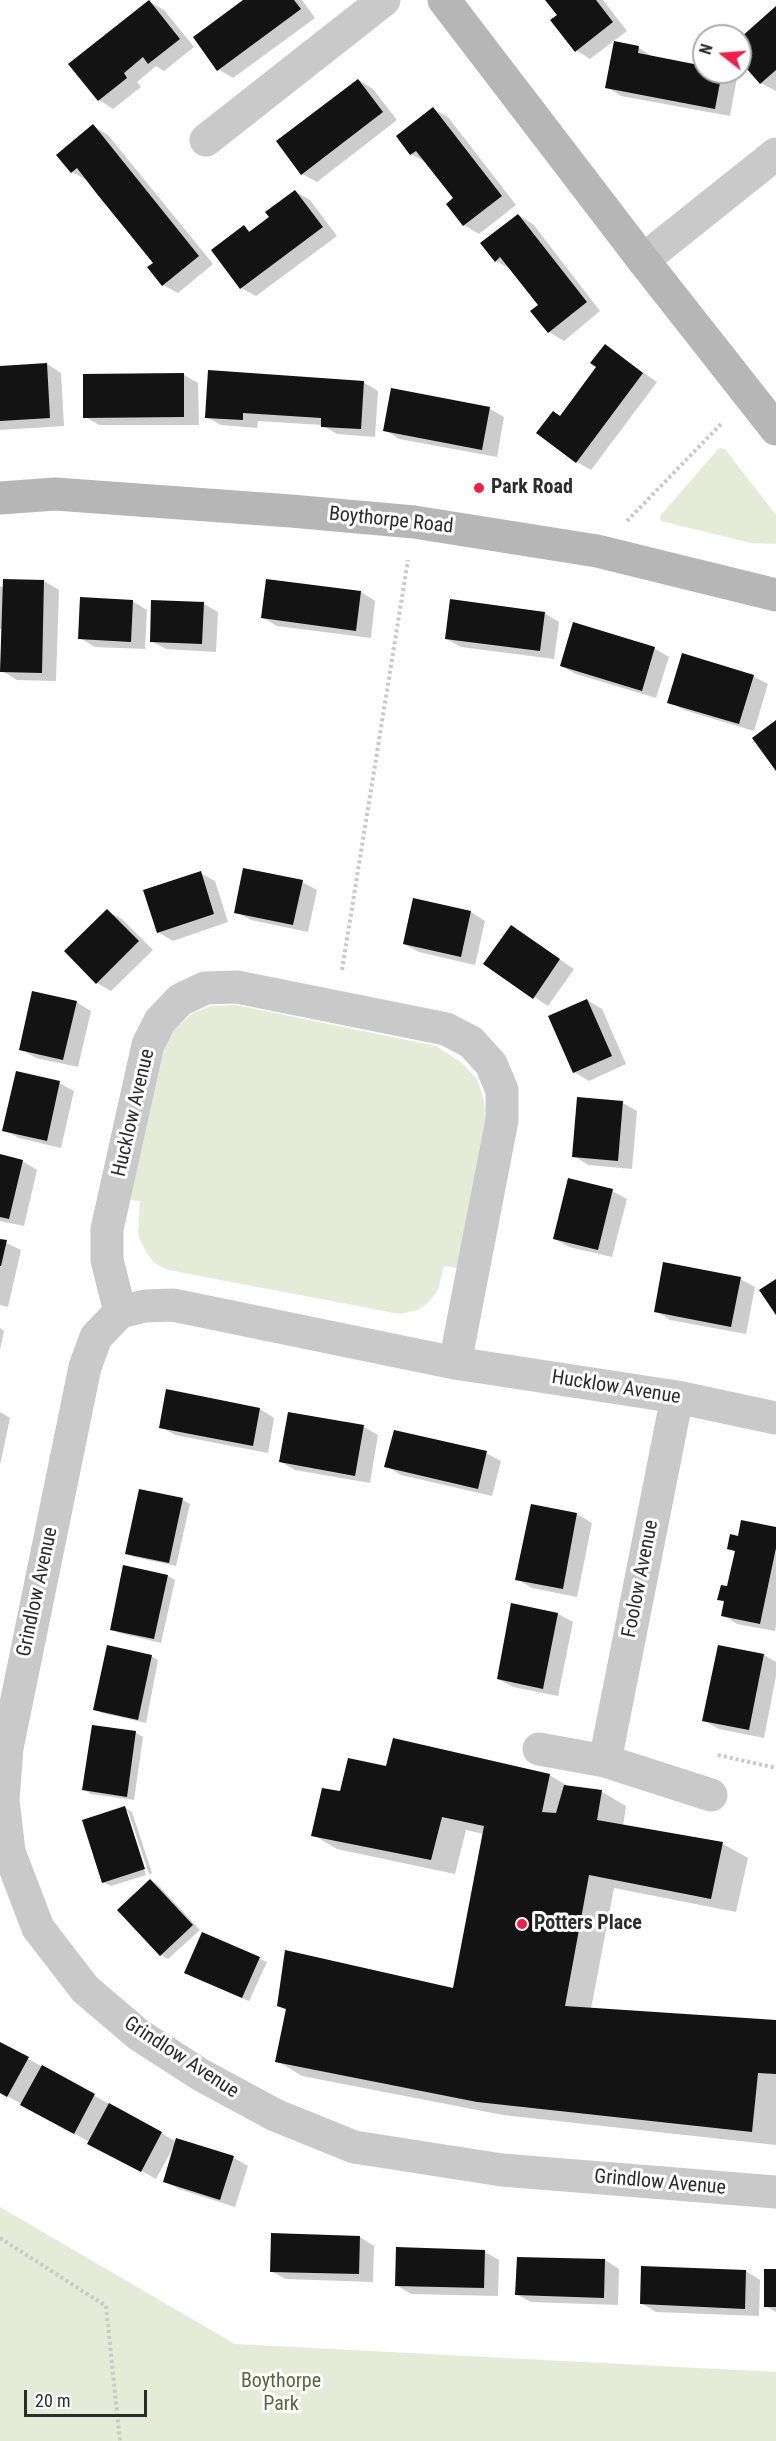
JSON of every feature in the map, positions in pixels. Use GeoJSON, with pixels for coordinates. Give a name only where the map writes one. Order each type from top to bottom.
{"type":"FeatureCollection","features":[{"type":"Feature","properties":{"kind":"street"},"geometry":{"type":"LineString","coordinates":[[206,140],[384,0]]}},
{"type":"Feature","properties":{"kind":"street"},"geometry":{"type":"LineString","coordinates":[[444,0],[776,429]]}},
{"type":"Feature","properties":{"kind":"street"},"geometry":{"type":"LineString","coordinates":[[643,260],[776,154]]}},
{"type":"Feature","properties":{"kind":"street","name":"Boythorpe Road"},"geometry":{"type":"LineString","coordinates":[[0,498],[55,494],[414,522],[597,551],[776,595]]}},
{"type":"Feature","properties":{"kind":"street","name":"Hucklow Avenue"},"geometry":{"type":"LineString","coordinates":[[455,1363],[502,1120],[502,1090],[491,1064],[471,1042],[446,1029],[336,1006],[237,987],[205,988],[180,1000],[160,1021],[148,1045],[107,1229],[107,1260],[120,1312],[145,1306],[173,1305],[455,1363],[677,1397],[776,1418]]}},
{"type":"Feature","properties":{"kind":"street","name":"Grindlow Avenue"},"geometry":{"type":"LineString","coordinates":[[120,1312],[96,1337],[85,1367],[7,1748],[3,1800],[9,1852],[38,1928],[84,1989],[139,2035],[201,2075],[275,2115],[354,2147],[502,2170],[776,2192]]}},
{"type":"Feature","properties":{"kind":"street","name":"Foolow Avenue"},"geometry":{"type":"LineString","coordinates":[[605,1761],[677,1397]]}},
{"type":"Feature","properties":{"kind":"street"},"geometry":{"type":"LineString","coordinates":[[539,1749],[605,1761],[711,1795]]}},
{"type":"Feature","properties":{"kind":"path"},"geometry":{"type":"LineString","coordinates":[[597,551],[750,394]]}},
{"type":"Feature","properties":{"kind":"path"},"geometry":{"type":"LineString","coordinates":[[336,1006],[414,522]]}},
{"type":"Feature","properties":{"kind":"path"},"geometry":{"type":"LineString","coordinates":[[0,2238],[106,2306],[120,2441]]}},
{"type":"Feature","properties":{"kind":"green space"},"geometry":{"type":"Polygon","coordinates":[[[719,448],[725,449],[776,515],[776,544],[751,543],[661,521],[660,516],[719,448]]]}},
{"type":"Feature","properties":{"kind":"green space"},"geometry":{"type":"Polygon","coordinates":[[[236,1005],[436,1046],[462,1063],[477,1079],[484,1100],[486,1125],[457,1268],[444,1266],[438,1290],[429,1302],[418,1310],[400,1314],[168,1270],[154,1263],[145,1250],[138,1235],[140,1201],[130,1200],[164,1050],[175,1029],[193,1013],[211,1006],[236,1005]]]}},
{"type":"Feature","properties":{"kind":"green space","name":"Boythorpe Park"},"geometry":{"type":"Polygon","coordinates":[[[0,2207],[235,2344],[776,2372],[776,2441],[0,2441],[0,2207]]]}},
{"type":"Feature","properties":{"kind":"building"},"geometry":{"type":"Polygon","coordinates":[[[149,0],[180,39],[148,64],[143,57],[124,73],[127,78],[98,101],[68,64],[149,0]]]}},
{"type":"Feature","properties":{"kind":"building"},"geometry":{"type":"Polygon","coordinates":[[[243,0],[294,0],[301,9],[217,71],[193,37],[243,0]]]}},
{"type":"Feature","properties":{"kind":"building"},"geometry":{"type":"Polygon","coordinates":[[[545,0],[596,0],[613,22],[575,52],[550,20],[557,15],[545,0]]]}},
{"type":"Feature","properties":{"kind":"building"},"geometry":{"type":"Polygon","coordinates":[[[776,6],[776,70],[760,84],[752,75],[752,27],[776,6]]]}},
{"type":"Feature","properties":{"kind":"building"},"geometry":{"type":"Polygon","coordinates":[[[614,41],[639,46],[638,53],[692,64],[692,84],[720,84],[715,109],[605,88],[614,41]]]}},
{"type":"Feature","properties":{"kind":"building"},"geometry":{"type":"Polygon","coordinates":[[[358,79],[383,112],[301,175],[276,141],[358,79]]]}},
{"type":"Feature","properties":{"kind":"building"},"geometry":{"type":"Polygon","coordinates":[[[433,107],[502,196],[463,226],[446,204],[453,198],[416,151],[410,155],[396,136],[433,107]]]}},
{"type":"Feature","properties":{"kind":"building"},"geometry":{"type":"Polygon","coordinates":[[[93,124],[199,256],[162,286],[147,267],[153,263],[77,168],[71,173],[56,155],[93,124]]]}},
{"type":"Feature","properties":{"kind":"building"},"geometry":{"type":"Polygon","coordinates":[[[295,190],[323,227],[240,289],[211,250],[244,225],[249,232],[269,217],[265,212],[295,190]]]}},
{"type":"Feature","properties":{"kind":"building"},"geometry":{"type":"Polygon","coordinates":[[[518,214],[587,302],[548,333],[530,311],[538,305],[500,257],[495,262],[480,243],[518,214]]]}},
{"type":"Feature","properties":{"kind":"building"},"geometry":{"type":"Polygon","coordinates":[[[605,344],[643,373],[576,463],[536,433],[553,411],[560,416],[596,367],[590,363],[605,344]]]}},
{"type":"Feature","properties":{"kind":"building"},"geometry":{"type":"Polygon","coordinates":[[[47,363],[50,418],[0,421],[0,366],[47,363]]]}},
{"type":"Feature","properties":{"kind":"building"},"geometry":{"type":"Polygon","coordinates":[[[208,370],[364,381],[361,429],[321,427],[321,418],[243,413],[243,420],[205,418],[208,370]]]}},
{"type":"Feature","properties":{"kind":"building"},"geometry":{"type":"Polygon","coordinates":[[[184,373],[184,417],[83,418],[83,374],[184,373]]]}},
{"type":"Feature","properties":{"kind":"building"},"geometry":{"type":"Polygon","coordinates":[[[391,388],[490,407],[482,450],[383,431],[391,388]]]}},
{"type":"Feature","properties":{"kind":"building"},"geometry":{"type":"Polygon","coordinates":[[[3,579],[44,580],[42,673],[0,672],[3,579]]]}},
{"type":"Feature","properties":{"kind":"building"},"geometry":{"type":"Polygon","coordinates":[[[266,579],[361,591],[356,631],[261,618],[266,579]]]}},
{"type":"Feature","properties":{"kind":"building"},"geometry":{"type":"Polygon","coordinates":[[[80,597],[133,600],[131,642],[78,639],[80,597]]]}},
{"type":"Feature","properties":{"kind":"building"},"geometry":{"type":"Polygon","coordinates":[[[450,599],[545,612],[540,651],[445,639],[450,599]]]}},
{"type":"Feature","properties":{"kind":"building"},"geometry":{"type":"Polygon","coordinates":[[[151,600],[204,602],[202,644],[150,642],[151,600]]]}},
{"type":"Feature","properties":{"kind":"building"},"geometry":{"type":"Polygon","coordinates":[[[573,622],[655,647],[642,691],[560,666],[573,622]]]}},
{"type":"Feature","properties":{"kind":"building"},"geometry":{"type":"Polygon","coordinates":[[[682,653],[754,675],[739,724],[667,703],[682,653]]]}},
{"type":"Feature","properties":{"kind":"building"},"geometry":{"type":"Polygon","coordinates":[[[776,720],[776,771],[752,738],[776,720]]]}},
{"type":"Feature","properties":{"kind":"building"},"geometry":{"type":"Polygon","coordinates":[[[243,868],[303,880],[293,925],[234,913],[243,868]]]}},
{"type":"Feature","properties":{"kind":"building"},"geometry":{"type":"Polygon","coordinates":[[[201,871],[214,914],[157,933],[143,890],[201,871]]]}},
{"type":"Feature","properties":{"kind":"building"},"geometry":{"type":"Polygon","coordinates":[[[413,898],[471,911],[461,957],[403,944],[413,898]]]}},
{"type":"Feature","properties":{"kind":"building"},"geometry":{"type":"Polygon","coordinates":[[[107,909],[139,941],[96,984],[64,951],[107,909]]]}},
{"type":"Feature","properties":{"kind":"building"},"geometry":{"type":"Polygon","coordinates":[[[511,925],[560,959],[533,999],[483,964],[511,925]]]}},
{"type":"Feature","properties":{"kind":"building"},"geometry":{"type":"Polygon","coordinates":[[[32,991],[77,1001],[63,1060],[19,1050],[32,991]]]}},
{"type":"Feature","properties":{"kind":"building"},"geometry":{"type":"Polygon","coordinates":[[[587,999],[612,1056],[573,1073],[548,1016],[587,999]]]}},
{"type":"Feature","properties":{"kind":"building"},"geometry":{"type":"Polygon","coordinates":[[[16,1071],[60,1081],[47,1141],[2,1131],[16,1071]]]}},
{"type":"Feature","properties":{"kind":"building"},"geometry":{"type":"Polygon","coordinates":[[[577,1097],[623,1101],[618,1161],[572,1157],[577,1097]]]}},
{"type":"Feature","properties":{"kind":"building"},"geometry":{"type":"Polygon","coordinates":[[[0,1154],[23,1160],[9,1219],[0,1217],[0,1154]]]}},
{"type":"Feature","properties":{"kind":"building"},"geometry":{"type":"Polygon","coordinates":[[[568,1178],[613,1189],[598,1250],[553,1239],[568,1178]]]}},
{"type":"Feature","properties":{"kind":"building"},"geometry":{"type":"Polygon","coordinates":[[[0,1239],[7,1240],[1,1266],[0,1266],[0,1239]]]}},
{"type":"Feature","properties":{"kind":"building"},"geometry":{"type":"Polygon","coordinates":[[[663,1262],[741,1277],[731,1327],[654,1312],[663,1262]]]}},
{"type":"Feature","properties":{"kind":"building"},"geometry":{"type":"Polygon","coordinates":[[[776,1279],[776,1315],[759,1290],[776,1279]]]}},
{"type":"Feature","properties":{"kind":"building"},"geometry":{"type":"Polygon","coordinates":[[[166,1389],[260,1408],[253,1446],[159,1428],[166,1389]]]}},
{"type":"Feature","properties":{"kind":"building"},"geometry":{"type":"Polygon","coordinates":[[[288,1412],[364,1425],[355,1476],[279,1462],[288,1412]]]}},
{"type":"Feature","properties":{"kind":"building"},"geometry":{"type":"Polygon","coordinates":[[[394,1430],[487,1451],[478,1489],[384,1467],[394,1430]]]}},
{"type":"Feature","properties":{"kind":"building"},"geometry":{"type":"Polygon","coordinates":[[[139,1489],[183,1498],[169,1563],[125,1554],[139,1489]]]}},
{"type":"Feature","properties":{"kind":"building"},"geometry":{"type":"Polygon","coordinates":[[[531,1504],[577,1513],[563,1589],[515,1580],[531,1504]]]}},
{"type":"Feature","properties":{"kind":"building"},"geometry":{"type":"Polygon","coordinates":[[[741,1520],[776,1527],[776,1548],[760,1624],[721,1616],[724,1601],[717,1600],[721,1585],[727,1586],[735,1551],[727,1549],[730,1534],[738,1536],[741,1520]]]}},
{"type":"Feature","properties":{"kind":"building"},"geometry":{"type":"Polygon","coordinates":[[[123,1565],[168,1575],[154,1639],[110,1630],[123,1565]]]}},
{"type":"Feature","properties":{"kind":"building"},"geometry":{"type":"Polygon","coordinates":[[[511,1603],[558,1613],[543,1689],[497,1679],[511,1603]]]}},
{"type":"Feature","properties":{"kind":"building"},"geometry":{"type":"Polygon","coordinates":[[[107,1645],[152,1655],[138,1720],[93,1710],[107,1645]]]}},
{"type":"Feature","properties":{"kind":"building"},"geometry":{"type":"Polygon","coordinates":[[[718,1645],[764,1654],[749,1730],[702,1721],[718,1645]]]}},
{"type":"Feature","properties":{"kind":"building"},"geometry":{"type":"Polygon","coordinates":[[[92,1725],[136,1731],[127,1797],[82,1790],[92,1725]]]}},
{"type":"Feature","properties":{"kind":"building","name":"Potters Place"},"geometry":{"type":"Polygon","coordinates":[[[393,1738],[550,1774],[542,1812],[556,1813],[564,1785],[602,1790],[597,1820],[723,1842],[711,1899],[589,1875],[565,2006],[776,2020],[776,2074],[758,2073],[752,2132],[477,2102],[275,2062],[286,2009],[277,2006],[285,1950],[453,1988],[484,1826],[442,1817],[431,1860],[311,1836],[322,1788],[340,1791],[348,1758],[386,1766],[393,1738]]]}},
{"type":"Feature","properties":{"kind":"building"},"geometry":{"type":"Polygon","coordinates":[[[125,1806],[145,1869],[102,1883],[82,1820],[125,1806]]]}},
{"type":"Feature","properties":{"kind":"building"},"geometry":{"type":"Polygon","coordinates":[[[150,1879],[193,1925],[160,1956],[117,1910],[150,1879]]]}},
{"type":"Feature","properties":{"kind":"building"},"geometry":{"type":"Polygon","coordinates":[[[202,1932],[260,1957],[242,1998],[184,1973],[202,1932]]]}},
{"type":"Feature","properties":{"kind":"building"},"geometry":{"type":"Polygon","coordinates":[[[0,2042],[29,2057],[7,2097],[0,2093],[0,2042]]]}},
{"type":"Feature","properties":{"kind":"building"},"geometry":{"type":"Polygon","coordinates":[[[42,2065],[95,2094],[74,2134],[20,2105],[42,2065]]]}},
{"type":"Feature","properties":{"kind":"building"},"geometry":{"type":"Polygon","coordinates":[[[109,2103],[162,2132],[141,2172],[87,2144],[109,2103]]]}},
{"type":"Feature","properties":{"kind":"building"},"geometry":{"type":"Polygon","coordinates":[[[176,2138],[234,2156],[220,2200],[163,2182],[176,2138]]]}},
{"type":"Feature","properties":{"kind":"building"},"geometry":{"type":"Polygon","coordinates":[[[271,2233],[360,2236],[359,2274],[270,2272],[271,2233]]]}},
{"type":"Feature","properties":{"kind":"building"},"geometry":{"type":"Polygon","coordinates":[[[396,2247],[485,2250],[484,2288],[395,2286],[396,2247]]]}},
{"type":"Feature","properties":{"kind":"building"},"geometry":{"type":"Polygon","coordinates":[[[517,2257],[605,2259],[604,2298],[515,2295],[517,2257]]]}},
{"type":"Feature","properties":{"kind":"building"},"geometry":{"type":"Polygon","coordinates":[[[641,2266],[746,2270],[745,2309],[640,2304],[641,2266]]]}},
{"type":"Feature","properties":{"kind":"building"},"geometry":{"type":"Polygon","coordinates":[[[764,2269],[776,2269],[776,2307],[764,2307],[764,2269]]]}},
{"type":"Feature","properties":{"kind":"place","name":"Park Road"},"geometry":{"type":"Point","coordinates":[479,488]}},
{"type":"Feature","properties":{"kind":"place","name":"Potters Place"},"geometry":{"type":"Point","coordinates":[522,1924]}}]}
